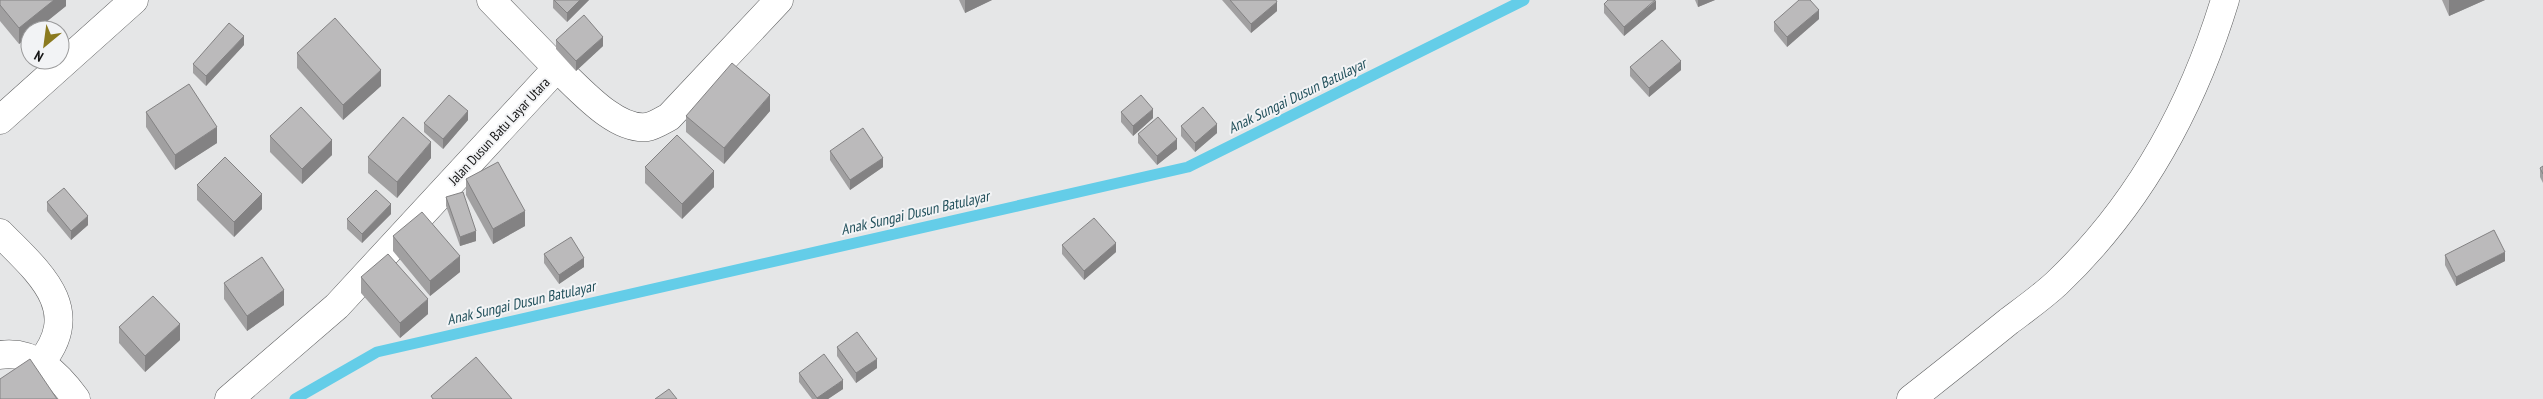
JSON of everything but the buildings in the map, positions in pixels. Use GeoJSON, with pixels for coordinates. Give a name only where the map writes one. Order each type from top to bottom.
{"type":"FeatureCollection","features":[{"type":"Feature","properties":{"kind":"street"},"geometry":{"type":"LineString","coordinates":[[0,120],[134,0]]}},
{"type":"Feature","properties":{"kind":"street"},"geometry":{"type":"LineString","coordinates":[[491,0],[557,68]]}},
{"type":"Feature","properties":{"kind":"street","name":"Jalan Dusun Batu Layar Utara"},"geometry":{"type":"LineString","coordinates":[[229,399],[337,306],[557,68],[611,116],[624,124],[647,127],[669,117],[779,0]]}},
{"type":"Feature","properties":{"kind":"street"},"geometry":{"type":"LineString","coordinates":[[1911,399],[2055,285],[2089,251],[2120,213],[2148,174],[2173,132],[2201,71],[2225,0]]}},
{"type":"Feature","properties":{"kind":"street"},"geometry":{"type":"LineString","coordinates":[[0,233],[40,274],[52,291],[58,313],[57,334],[48,354],[41,362]]}},
{"type":"Feature","properties":{"kind":"street"},"geometry":{"type":"LineString","coordinates":[[0,355],[25,356],[41,362],[63,381],[76,399]]}},
{"type":"Feature","properties":{"kind":"waterway","name":"Anak Sungai Dusun Batulayar"},"geometry":{"type":"LineString","coordinates":[[295,399],[377,352],[1188,167],[1524,0]]}}]}
